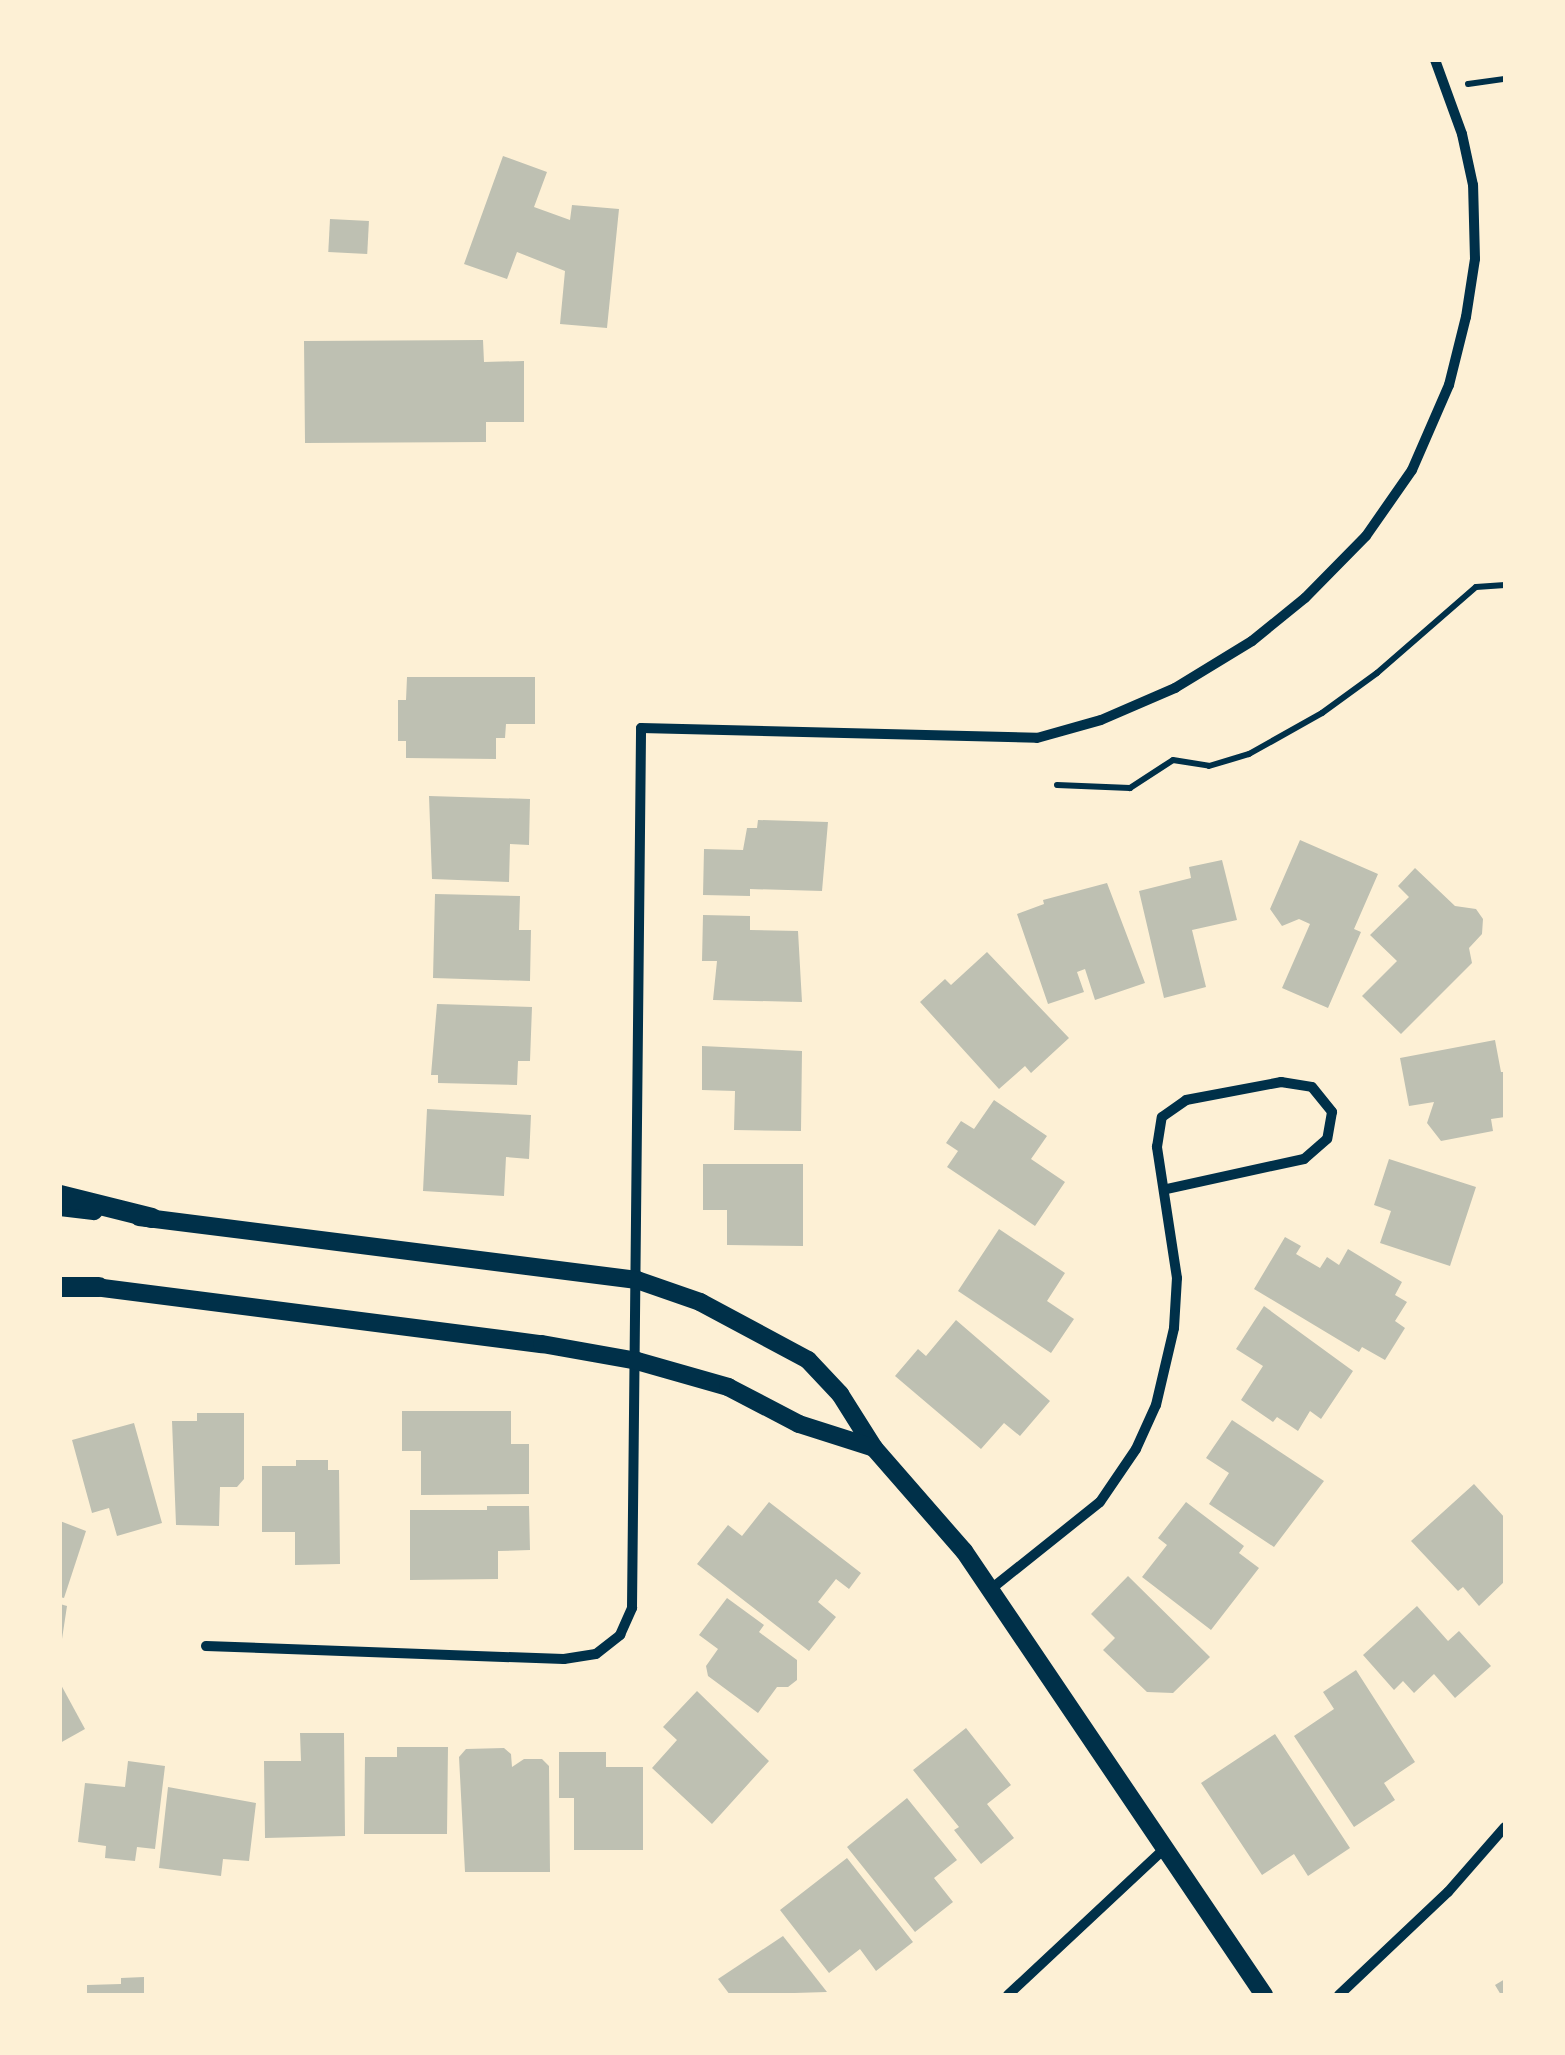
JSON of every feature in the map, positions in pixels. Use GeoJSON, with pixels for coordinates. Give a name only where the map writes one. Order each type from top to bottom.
{"type":"FeatureCollection","features":[{"type":"Feature","properties":{"kind":"main road"},"geometry":{"type":"LineString","coordinates":[[60,1195],[152,1218]]}},
{"type":"Feature","properties":{"kind":"main road"},"geometry":{"type":"LineString","coordinates":[[60,1284],[99,1288]]}},
{"type":"Feature","properties":{"kind":"street"},"geometry":{"type":"LineString","coordinates":[[206,1646],[564,1660],[596,1654],[620,1635],[632,1608],[641,728],[1036,738],[1101,720],[1176,688],[1252,641],[1334,569],[1394,500],[1427,440],[1449,386],[1466,317],[1476,222],[1462,134],[1434,60]]}},
{"type":"Feature","properties":{"kind":"street"},"geometry":{"type":"LineString","coordinates":[[991,1589],[1100,1502],[1136,1449],[1156,1405],[1168,1362],[1177,1302],[1177,1256],[1166,1189],[1157,1128],[1172,1107],[1186,1100],[1297,1083],[1324,1098],[1332,1112],[1327,1139],[1304,1159],[1166,1189]]}},
{"type":"Feature","properties":{"kind":"street"},"geometry":{"type":"LineString","coordinates":[[60,1207],[637,1280],[700,1302],[808,1360],[840,1394],[874,1448],[934,1512],[991,1589],[1264,1995]]}},
{"type":"Feature","properties":{"kind":"street"},"geometry":{"type":"LineString","coordinates":[[99,1288],[542,1344],[636,1361],[728,1387],[800,1424],[874,1448]]}},
{"type":"Feature","properties":{"kind":"street"},"geometry":{"type":"LineString","coordinates":[[1339,1995],[1428,1913],[1505,1827]]}},
{"type":"Feature","properties":{"kind":"street"},"geometry":{"type":"LineString","coordinates":[[1008,1995],[1164,1849]]}},
{"type":"Feature","properties":{"kind":"path"},"geometry":{"type":"LineString","coordinates":[[1496,80],[1505,90]]}},
{"type":"Feature","properties":{"kind":"path"},"geometry":{"type":"LineString","coordinates":[[1448,90],[1505,80]]}},
{"type":"Feature","properties":{"kind":"path"},"geometry":{"type":"LineString","coordinates":[[1057,785],[1130,788],[1172,760],[1209,766],[1249,754],[1322,713],[1377,673],[1470,592],[1505,585]]}},
{"type":"Feature","properties":{"kind":"building"},"geometry":{"type":"Polygon","coordinates":[[[503,156],[547,172],[534,207],[570,220],[572,205],[619,209],[607,328],[560,324],[565,271],[517,252],[507,279],[464,264],[503,156]]]}},
{"type":"Feature","properties":{"kind":"building"},"geometry":{"type":"Polygon","coordinates":[[[330,219],[369,221],[367,254],[328,252],[330,219]]]}},
{"type":"Feature","properties":{"kind":"building"},"geometry":{"type":"Polygon","coordinates":[[[483,340],[484,362],[524,361],[524,422],[486,422],[486,442],[305,443],[304,341],[483,340]]]}},
{"type":"Feature","properties":{"kind":"building"},"geometry":{"type":"Polygon","coordinates":[[[407,677],[535,677],[535,724],[506,724],[505,738],[496,738],[496,759],[406,758],[406,741],[398,741],[398,700],[406,700],[407,677]]]}},
{"type":"Feature","properties":{"kind":"building"},"geometry":{"type":"Polygon","coordinates":[[[429,796],[530,799],[529,845],[510,844],[509,882],[432,879],[429,796]]]}},
{"type":"Feature","properties":{"kind":"building"},"geometry":{"type":"Polygon","coordinates":[[[758,820],[828,822],[822,891],[750,889],[750,896],[703,895],[704,849],[743,850],[747,828],[757,828],[758,820]]]}},
{"type":"Feature","properties":{"kind":"building"},"geometry":{"type":"Polygon","coordinates":[[[1300,840],[1378,874],[1354,929],[1361,932],[1328,1008],[1282,988],[1310,924],[1299,919],[1282,926],[1270,909],[1300,840]]]}},
{"type":"Feature","properties":{"kind":"building"},"geometry":{"type":"Polygon","coordinates":[[[1222,860],[1237,920],[1192,930],[1206,987],[1164,998],[1139,891],[1191,878],[1189,867],[1222,860]]]}},
{"type":"Feature","properties":{"kind":"building"},"geometry":{"type":"Polygon","coordinates":[[[1415,868],[1455,906],[1476,909],[1483,919],[1482,934],[1469,948],[1472,963],[1401,1034],[1362,996],[1397,961],[1370,935],[1409,897],[1398,886],[1415,868]]]}},
{"type":"Feature","properties":{"kind":"building"},"geometry":{"type":"Polygon","coordinates":[[[1107,883],[1145,983],[1095,1000],[1085,969],[1077,972],[1084,992],[1048,1004],[1017,914],[1044,904],[1043,900],[1107,883]]]}},
{"type":"Feature","properties":{"kind":"building"},"geometry":{"type":"Polygon","coordinates":[[[435,894],[520,896],[519,930],[531,930],[530,981],[433,978],[435,894]]]}},
{"type":"Feature","properties":{"kind":"building"},"geometry":{"type":"Polygon","coordinates":[[[703,915],[750,916],[750,930],[798,931],[802,1002],[713,1000],[717,961],[702,961],[703,915]]]}},
{"type":"Feature","properties":{"kind":"building"},"geometry":{"type":"Polygon","coordinates":[[[987,952],[1069,1038],[1031,1073],[1025,1066],[999,1089],[920,1002],[945,979],[951,985],[987,952]]]}},
{"type":"Feature","properties":{"kind":"building"},"geometry":{"type":"Polygon","coordinates":[[[437,1004],[532,1007],[530,1061],[518,1061],[517,1085],[438,1083],[438,1075],[431,1075],[437,1004]]]}},
{"type":"Feature","properties":{"kind":"building"},"geometry":{"type":"Polygon","coordinates":[[[1495,1040],[1501,1072],[1505,1072],[1505,1117],[1491,1119],[1493,1131],[1441,1141],[1427,1123],[1434,1102],[1409,1106],[1400,1058],[1495,1040]]]}},
{"type":"Feature","properties":{"kind":"building"},"geometry":{"type":"Polygon","coordinates":[[[702,1046],[802,1051],[801,1131],[734,1130],[735,1091],[702,1090],[702,1046]]]}},
{"type":"Feature","properties":{"kind":"building"},"geometry":{"type":"Polygon","coordinates":[[[994,1100],[1047,1136],[1031,1159],[1065,1182],[1035,1226],[947,1167],[958,1151],[946,1143],[961,1121],[974,1129],[994,1100]]]}},
{"type":"Feature","properties":{"kind":"building"},"geometry":{"type":"Polygon","coordinates":[[[427,1109],[531,1115],[529,1159],[506,1157],[504,1196],[423,1191],[427,1109]]]}},
{"type":"Feature","properties":{"kind":"building"},"geometry":{"type":"Polygon","coordinates":[[[1389,1159],[1476,1187],[1450,1266],[1380,1243],[1391,1211],[1374,1205],[1389,1159]]]}},
{"type":"Feature","properties":{"kind":"building"},"geometry":{"type":"Polygon","coordinates":[[[703,1164],[803,1164],[803,1246],[727,1245],[727,1210],[703,1210],[703,1164]]]}},
{"type":"Feature","properties":{"kind":"building"},"geometry":{"type":"Polygon","coordinates":[[[999,1229],[1065,1273],[1047,1301],[1074,1319],[1051,1353],[958,1291],[999,1229]]]}},
{"type":"Feature","properties":{"kind":"building"},"geometry":{"type":"Polygon","coordinates":[[[1285,1237],[1301,1246],[1296,1254],[1320,1268],[1327,1257],[1339,1265],[1348,1249],[1402,1282],[1395,1295],[1407,1302],[1395,1321],[1405,1328],[1385,1360],[1362,1347],[1359,1352],[1254,1289],[1285,1237]]]}},
{"type":"Feature","properties":{"kind":"building"},"geometry":{"type":"Polygon","coordinates":[[[1264,1306],[1353,1371],[1321,1419],[1310,1411],[1298,1431],[1277,1417],[1273,1422],[1241,1400],[1263,1366],[1236,1349],[1264,1306]]]}},
{"type":"Feature","properties":{"kind":"building"},"geometry":{"type":"Polygon","coordinates":[[[956,1320],[1050,1401],[1020,1436],[1004,1423],[981,1449],[895,1376],[918,1349],[926,1356],[956,1320]]]}},
{"type":"Feature","properties":{"kind":"building"},"geometry":{"type":"Polygon","coordinates":[[[402,1411],[511,1411],[511,1444],[529,1444],[529,1494],[421,1495],[421,1451],[402,1451],[402,1411]]]}},
{"type":"Feature","properties":{"kind":"building"},"geometry":{"type":"Polygon","coordinates":[[[197,1413],[244,1413],[244,1479],[237,1487],[220,1487],[219,1526],[176,1525],[172,1421],[197,1421],[197,1413]]]}},
{"type":"Feature","properties":{"kind":"building"},"geometry":{"type":"Polygon","coordinates":[[[1232,1420],[1324,1481],[1274,1547],[1209,1504],[1229,1473],[1206,1458],[1232,1420]]]}},
{"type":"Feature","properties":{"kind":"building"},"geometry":{"type":"Polygon","coordinates":[[[134,1423],[162,1523],[117,1536],[109,1508],[92,1513],[72,1440],[134,1423]]]}},
{"type":"Feature","properties":{"kind":"building"},"geometry":{"type":"Polygon","coordinates":[[[296,1460],[328,1460],[328,1470],[339,1470],[340,1564],[295,1565],[295,1532],[262,1532],[262,1466],[296,1466],[296,1460]]]}},
{"type":"Feature","properties":{"kind":"building"},"geometry":{"type":"Polygon","coordinates":[[[1474,1484],[1505,1518],[1505,1581],[1479,1606],[1463,1587],[1458,1591],[1411,1541],[1474,1484]]]}},
{"type":"Feature","properties":{"kind":"building"},"geometry":{"type":"Polygon","coordinates":[[[769,1502],[861,1573],[849,1589],[836,1579],[818,1602],[836,1617],[809,1651],[697,1564],[728,1525],[742,1536],[769,1502]]]}},
{"type":"Feature","properties":{"kind":"building"},"geometry":{"type":"Polygon","coordinates":[[[1186,1502],[1244,1546],[1239,1553],[1259,1568],[1211,1630],[1142,1577],[1167,1545],[1158,1538],[1186,1502]]]}},
{"type":"Feature","properties":{"kind":"building"},"geometry":{"type":"Polygon","coordinates":[[[487,1506],[529,1506],[530,1550],[498,1551],[498,1579],[410,1580],[410,1510],[487,1510],[487,1506]]]}},
{"type":"Feature","properties":{"kind":"building"},"geometry":{"type":"Polygon","coordinates":[[[60,1521],[86,1531],[64,1598],[60,1597],[60,1521]]]}},
{"type":"Feature","properties":{"kind":"building"},"geometry":{"type":"Polygon","coordinates":[[[1128,1576],[1210,1657],[1173,1693],[1147,1692],[1103,1650],[1115,1638],[1091,1614],[1128,1576]]]}},
{"type":"Feature","properties":{"kind":"building"},"geometry":{"type":"Polygon","coordinates":[[[727,1598],[764,1625],[759,1632],[797,1660],[797,1680],[788,1687],[777,1687],[758,1713],[708,1676],[706,1666],[718,1649],[699,1635],[727,1598]]]}},
{"type":"Feature","properties":{"kind":"building"},"geometry":{"type":"Polygon","coordinates":[[[60,1604],[67,1606],[62,1639],[60,1639],[60,1604]]]}},
{"type":"Feature","properties":{"kind":"building"},"geometry":{"type":"Polygon","coordinates":[[[1417,1606],[1448,1641],[1459,1631],[1491,1666],[1455,1698],[1434,1674],[1414,1693],[1403,1681],[1394,1690],[1363,1655],[1417,1606]]]}},
{"type":"Feature","properties":{"kind":"building"},"geometry":{"type":"Polygon","coordinates":[[[1356,1670],[1415,1762],[1384,1783],[1395,1800],[1354,1827],[1294,1736],[1334,1709],[1323,1692],[1356,1670]]]}},
{"type":"Feature","properties":{"kind":"building"},"geometry":{"type":"Polygon","coordinates":[[[60,1683],[85,1729],[60,1743],[60,1683]]]}},
{"type":"Feature","properties":{"kind":"building"},"geometry":{"type":"Polygon","coordinates":[[[697,1691],[769,1761],[712,1824],[652,1768],[677,1740],[663,1727],[697,1691]]]}},
{"type":"Feature","properties":{"kind":"building"},"geometry":{"type":"Polygon","coordinates":[[[966,1728],[1011,1785],[987,1804],[1014,1838],[981,1864],[954,1830],[959,1827],[913,1770],[966,1728]]]}},
{"type":"Feature","properties":{"kind":"building"},"geometry":{"type":"Polygon","coordinates":[[[300,1733],[344,1733],[345,1836],[265,1838],[264,1761],[301,1761],[300,1733]]]}},
{"type":"Feature","properties":{"kind":"building"},"geometry":{"type":"Polygon","coordinates":[[[1275,1734],[1350,1848],[1308,1876],[1294,1854],[1262,1875],[1201,1783],[1275,1734]]]}},
{"type":"Feature","properties":{"kind":"building"},"geometry":{"type":"Polygon","coordinates":[[[397,1747],[448,1747],[447,1834],[364,1834],[365,1757],[397,1757],[397,1747]]]}},
{"type":"Feature","properties":{"kind":"building"},"geometry":{"type":"Polygon","coordinates":[[[504,1748],[511,1754],[512,1767],[524,1759],[542,1759],[549,1766],[550,1872],[465,1872],[459,1757],[466,1749],[504,1748]]]}},
{"type":"Feature","properties":{"kind":"building"},"geometry":{"type":"Polygon","coordinates":[[[559,1752],[606,1752],[606,1767],[643,1767],[643,1850],[574,1850],[574,1798],[559,1798],[559,1752]]]}},
{"type":"Feature","properties":{"kind":"building"},"geometry":{"type":"Polygon","coordinates":[[[128,1761],[165,1766],[155,1849],[137,1847],[135,1861],[105,1858],[106,1846],[78,1842],[85,1783],[125,1787],[128,1761]]]}},
{"type":"Feature","properties":{"kind":"building"},"geometry":{"type":"Polygon","coordinates":[[[168,1787],[256,1803],[249,1861],[223,1859],[221,1876],[159,1868],[168,1787]]]}},
{"type":"Feature","properties":{"kind":"building"},"geometry":{"type":"Polygon","coordinates":[[[907,1798],[957,1860],[934,1878],[953,1902],[915,1932],[847,1847],[907,1798]]]}},
{"type":"Feature","properties":{"kind":"building"},"geometry":{"type":"Polygon","coordinates":[[[847,1858],[913,1942],[876,1971],[860,1949],[829,1973],[780,1910],[847,1858]]]}},
{"type":"Feature","properties":{"kind":"building"},"geometry":{"type":"Polygon","coordinates":[[[783,1936],[827,1992],[730,1995],[718,1979],[783,1936]]]}},
{"type":"Feature","properties":{"kind":"building"},"geometry":{"type":"Polygon","coordinates":[[[144,1977],[144,1995],[87,1995],[87,1985],[121,1984],[121,1978],[144,1977]]]}},
{"type":"Feature","properties":{"kind":"building"},"geometry":{"type":"Polygon","coordinates":[[[1505,1979],[1505,1995],[1501,1995],[1495,1985],[1505,1979]]]}}]}
